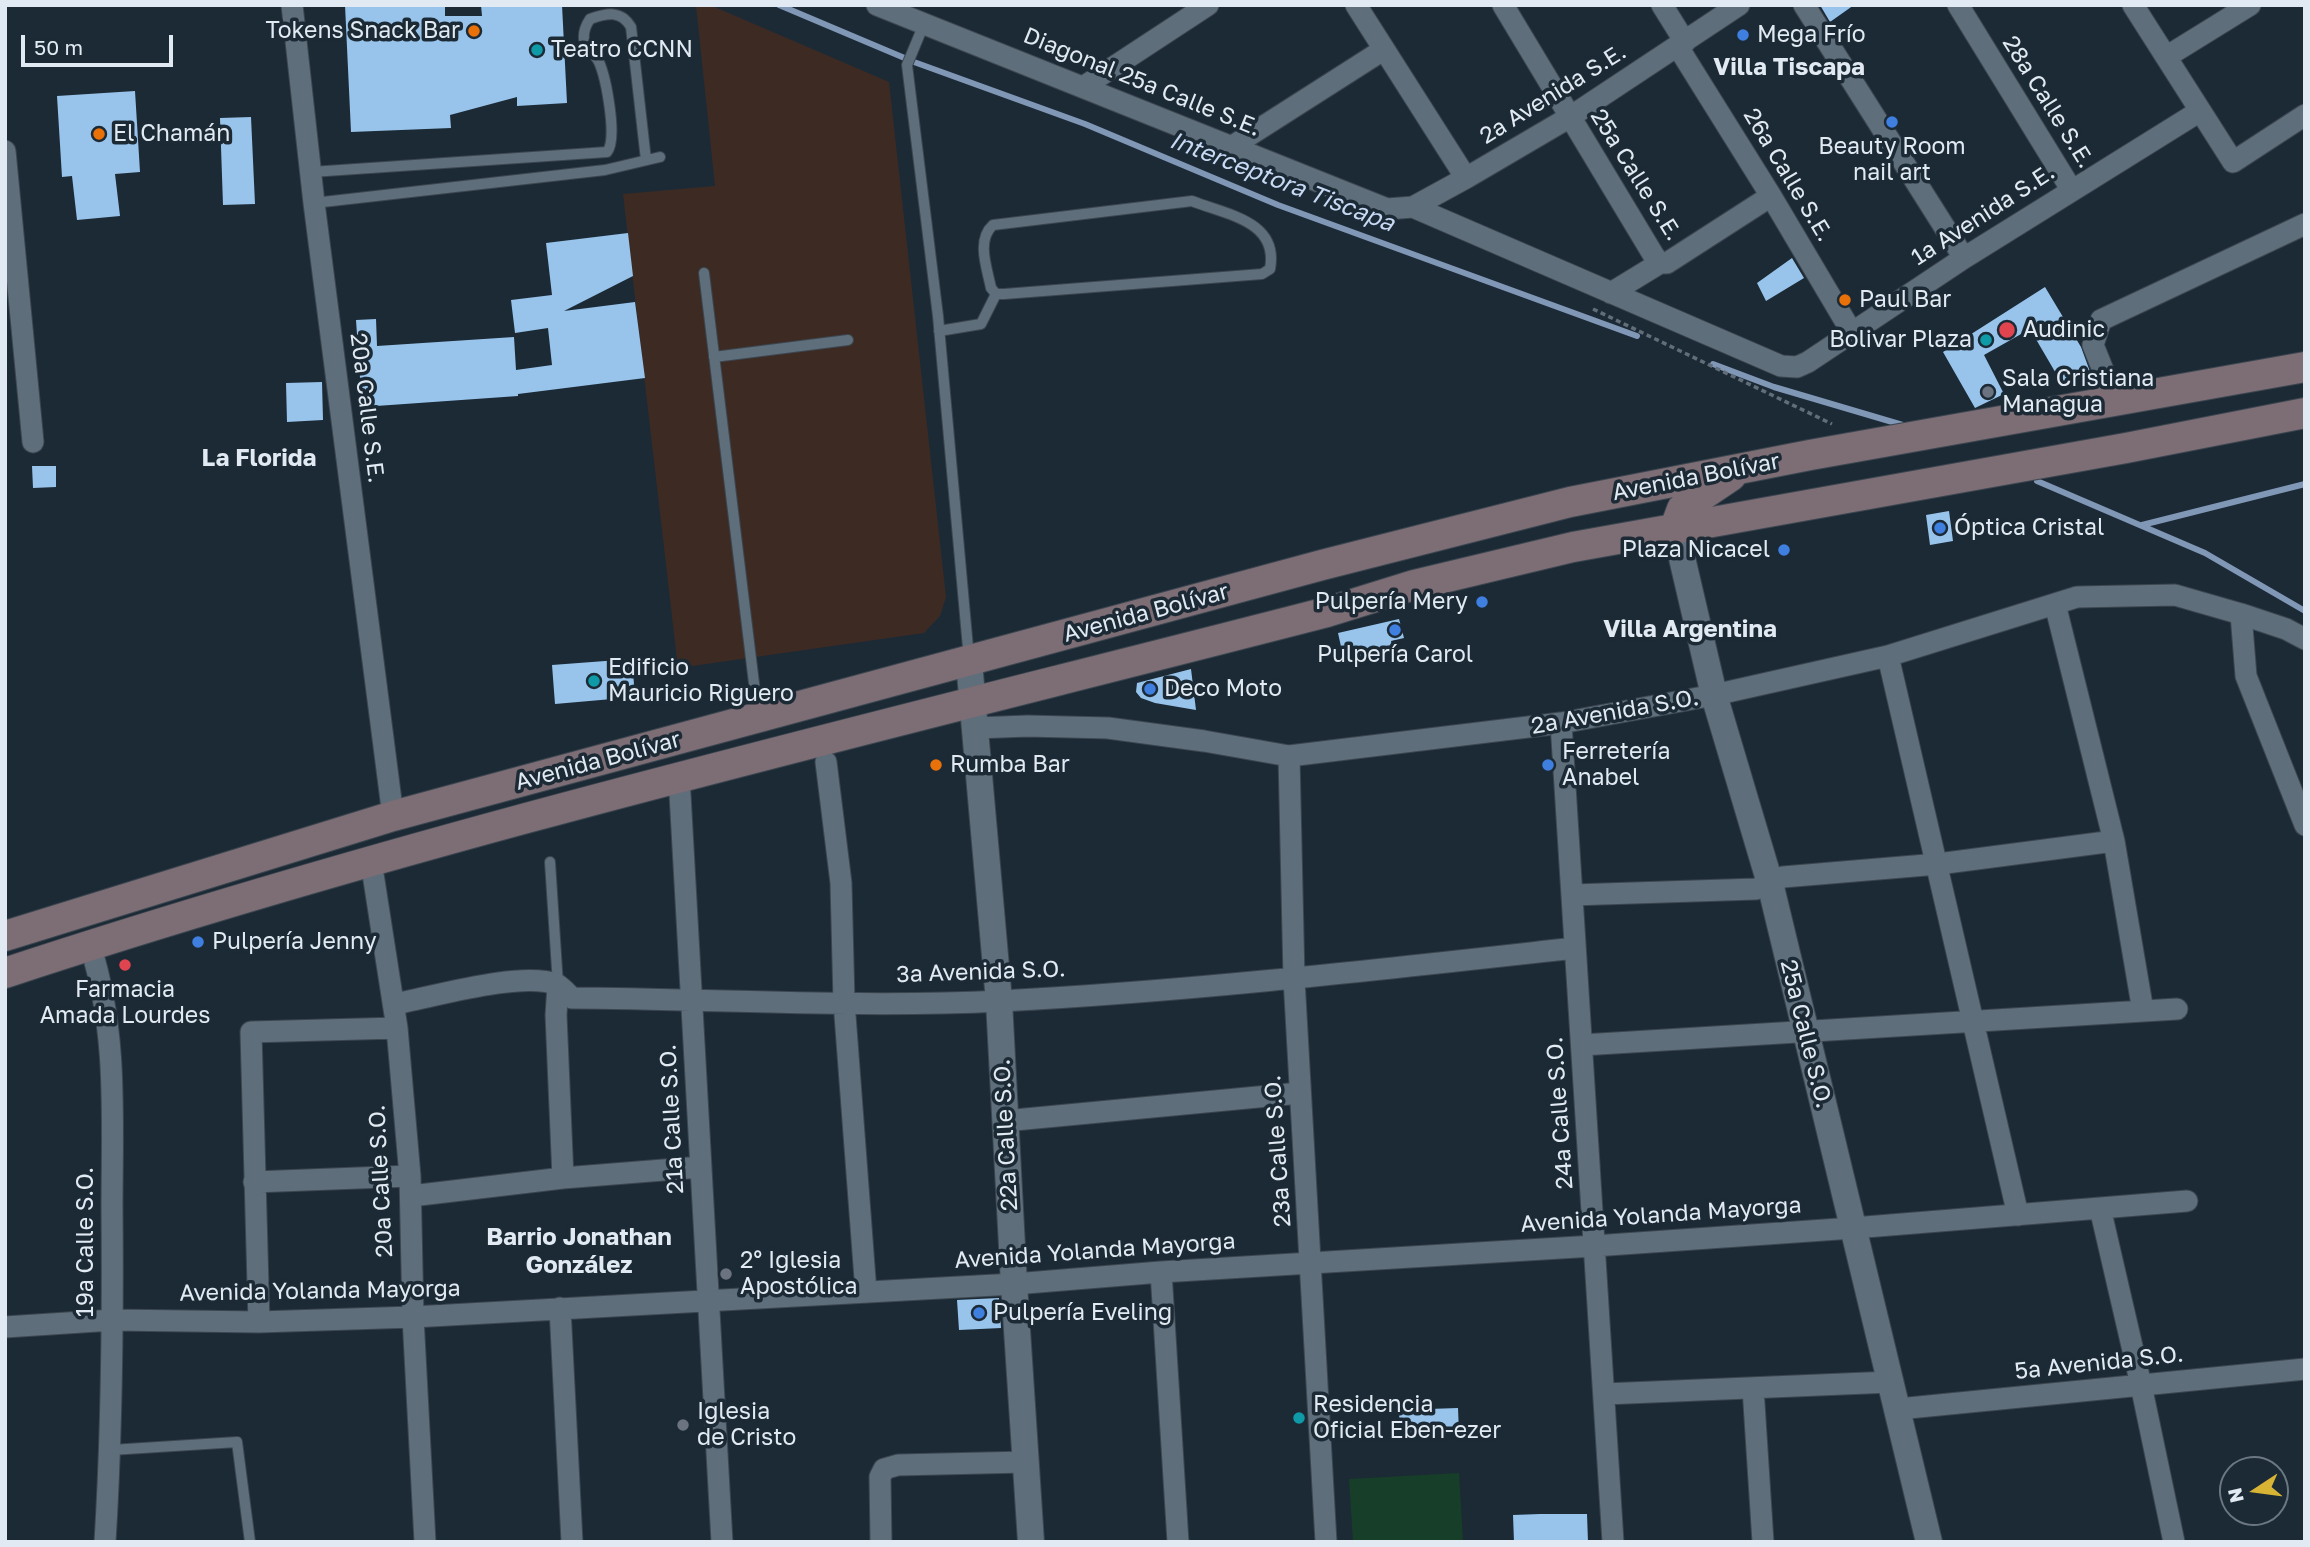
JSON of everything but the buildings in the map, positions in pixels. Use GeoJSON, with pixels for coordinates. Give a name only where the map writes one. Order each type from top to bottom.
{"type":"FeatureCollection","features":[{"type":"Feature","properties":{"kind":"main road","name":"Avenida Bolívar"},"geometry":{"type":"LineString","coordinates":[[5,936],[393,816],[1322,565],[1570,502],[1743,468],[2305,367]]}},
{"type":"Feature","properties":{"kind":"main road","name":"Avenida Bolívar"},"geometry":{"type":"LineString","coordinates":[[5,973],[90,945],[371,862],[679,776],[973,716],[1414,585],[1573,547],[2305,413]]}},
{"type":"Feature","properties":{"kind":"main road"},"geometry":{"type":"LineString","coordinates":[[1675,528],[1682,509],[1743,468]]}},
{"type":"Feature","properties":{"kind":"main road"},"geometry":{"type":"LineString","coordinates":[[1605,495],[1638,499],[1664,507],[1675,528]]}},
{"type":"Feature","properties":{"kind":"street","name":"20a Calle S.E."},"geometry":{"type":"LineString","coordinates":[[292,5],[314,204],[393,816]]}},
{"type":"Feature","properties":{"kind":"street","name":"Diagonal 25a Calle S.E."},"geometry":{"type":"LineString","coordinates":[[877,5],[1387,209]]}},
{"type":"Feature","properties":{"kind":"street"},"geometry":{"type":"LineString","coordinates":[[1083,87],[1208,5]]}},
{"type":"Feature","properties":{"kind":"street"},"geometry":{"type":"LineString","coordinates":[[1356,5],[1466,178]]}},
{"type":"Feature","properties":{"kind":"street","name":"25a Calle S.E."},"geometry":{"type":"LineString","coordinates":[[1503,5],[1660,263]]}},
{"type":"Feature","properties":{"kind":"street","name":"26a Calle S.E."},"geometry":{"type":"LineString","coordinates":[[1662,5],[1682,45],[1852,331]]}},
{"type":"Feature","properties":{"kind":"street","name":"2a Avenida S.E."},"geometry":{"type":"LineString","coordinates":[[1387,209],[1413,207],[1466,178],[1570,117],[1739,5]]}},
{"type":"Feature","properties":{"kind":"street"},"geometry":{"type":"LineString","coordinates":[[1804,5],[1964,258]]}},
{"type":"Feature","properties":{"kind":"street","name":"28a Calle S.E."},"geometry":{"type":"LineString","coordinates":[[1958,5],[2071,190]]}},
{"type":"Feature","properties":{"kind":"street"},"geometry":{"type":"LineString","coordinates":[[2133,5],[2233,162],[2305,115]]}},
{"type":"Feature","properties":{"kind":"street"},"geometry":{"type":"LineString","coordinates":[[2166,57],[2250,5]]}},
{"type":"Feature","properties":{"kind":"street"},"geometry":{"type":"LineString","coordinates":[[1231,146],[1383,50]]}},
{"type":"Feature","properties":{"kind":"street","name":"1a Avenida S.E."},"geometry":{"type":"LineString","coordinates":[[1611,293],[1782,366],[1797,367],[2071,190],[2200,111]]}},
{"type":"Feature","properties":{"kind":"street"},"geometry":{"type":"LineString","coordinates":[[5,151],[33,442]]}},
{"type":"Feature","properties":{"kind":"street"},"geometry":{"type":"LineString","coordinates":[[1413,207],[1611,293],[1660,263],[1667,263],[1771,196]]}},
{"type":"Feature","properties":{"kind":"street"},"geometry":{"type":"LineString","coordinates":[[2115,400],[2093,345],[2101,320],[2305,224]]}},
{"type":"Feature","properties":{"kind":"street","name":"25a Calle S.O."},"geometry":{"type":"LineString","coordinates":[[1675,528],[1714,695],[1770,883],[1929,1542]]}},
{"type":"Feature","properties":{"kind":"street","name":"2a Avenida S.O."},"geometry":{"type":"LineString","coordinates":[[973,716],[1028,726],[1108,728],[1289,756],[1561,723],[1714,695],[1888,656],[2077,597],[2175,595],[2286,629],[2305,639]]}},
{"type":"Feature","properties":{"kind":"street"},"geometry":{"type":"LineString","coordinates":[[2055,604],[2114,841],[2143,1012]]}},
{"type":"Feature","properties":{"kind":"street"},"geometry":{"type":"LineString","coordinates":[[2241,614],[2246,676],[2305,825]]}},
{"type":"Feature","properties":{"kind":"street"},"geometry":{"type":"LineString","coordinates":[[1888,656],[2018,1215]]}},
{"type":"Feature","properties":{"kind":"street"},"geometry":{"type":"LineString","coordinates":[[969,662],[973,716]]}},
{"type":"Feature","properties":{"kind":"street","name":"22a Calle S.O."},"geometry":{"type":"LineString","coordinates":[[973,716],[999,1001],[1031,1542]]}},
{"type":"Feature","properties":{"kind":"street","name":"24a Calle S.O."},"geometry":{"type":"LineString","coordinates":[[1561,723],[1613,1542]]}},
{"type":"Feature","properties":{"kind":"street","name":"23a Calle S.O."},"geometry":{"type":"LineString","coordinates":[[1289,756],[1294,979],[1326,1542]]}},
{"type":"Feature","properties":{"kind":"street"},"geometry":{"type":"LineString","coordinates":[[826,762],[841,883],[844,1002],[866,1292]]}},
{"type":"Feature","properties":{"kind":"street","name":"21a Calle S.O."},"geometry":{"type":"LineString","coordinates":[[679,776],[722,1542]]}},
{"type":"Feature","properties":{"kind":"street"},"geometry":{"type":"LineString","coordinates":[[1572,895],[1756,889],[1783,877],[1938,864],[2114,841]]}},
{"type":"Feature","properties":{"kind":"street","name":"20a Calle S.O."},"geometry":{"type":"LineString","coordinates":[[371,862],[397,1028],[410,1186],[412,1318],[425,1542]]}},
{"type":"Feature","properties":{"kind":"street","name":"19a Calle S.O."},"geometry":{"type":"LineString","coordinates":[[90,945],[103,992],[112,1053],[113,1320],[111,1450],[105,1542]]}},
{"type":"Feature","properties":{"kind":"street","name":"3a Avenida S.O."},"geometry":{"type":"LineString","coordinates":[[394,1004],[514,981],[558,985],[572,998],[999,1001],[1294,979],[1575,948]]}},
{"type":"Feature","properties":{"kind":"street"},"geometry":{"type":"LineString","coordinates":[[558,985],[556,1015],[563,1178]]}},
{"type":"Feature","properties":{"kind":"street"},"geometry":{"type":"LineString","coordinates":[[1582,1045],[2177,1009]]}},
{"type":"Feature","properties":{"kind":"street"},"geometry":{"type":"LineString","coordinates":[[259,1322],[251,1032],[397,1028]]}},
{"type":"Feature","properties":{"kind":"street"},"geometry":{"type":"LineString","coordinates":[[1004,1121],[1300,1093]]}},
{"type":"Feature","properties":{"kind":"street"},"geometry":{"type":"LineString","coordinates":[[254,1182],[410,1186],[701,1167]]}},
{"type":"Feature","properties":{"kind":"street","name":"Avenida Yolanda Mayorga"},"geometry":{"type":"LineString","coordinates":[[5,1327],[113,1320],[259,1322],[412,1318],[1014,1284],[1161,1272],[1594,1247],[2187,1201]]}},
{"type":"Feature","properties":{"kind":"street"},"geometry":{"type":"LineString","coordinates":[[2100,1208],[2174,1542]]}},
{"type":"Feature","properties":{"kind":"street"},"geometry":{"type":"LineString","coordinates":[[1161,1272],[1178,1542]]}},
{"type":"Feature","properties":{"kind":"street"},"geometry":{"type":"LineString","coordinates":[[560,1308],[572,1542]]}},
{"type":"Feature","properties":{"kind":"street","name":"5a Avenida S.O."},"geometry":{"type":"LineString","coordinates":[[1898,1409],[2305,1369]]}},
{"type":"Feature","properties":{"kind":"street"},"geometry":{"type":"LineString","coordinates":[[1604,1394],[1891,1382]]}},
{"type":"Feature","properties":{"kind":"street"},"geometry":{"type":"LineString","coordinates":[[1753,1388],[1763,1542]]}},
{"type":"Feature","properties":{"kind":"street"},"geometry":{"type":"LineString","coordinates":[[881,1542],[880,1477],[884,1469],[898,1465],[1026,1462]]}},
{"type":"Feature","properties":{"kind":"lane"},"geometry":{"type":"LineString","coordinates":[[311,172],[607,152],[612,140],[604,83],[598,61],[587,48],[584,38],[585,27],[590,19],[616,13],[623,16],[631,27],[646,160]]}},
{"type":"Feature","properties":{"kind":"lane"},"geometry":{"type":"LineString","coordinates":[[924,24],[907,65],[939,331],[969,662]]}},
{"type":"Feature","properties":{"kind":"lane"},"geometry":{"type":"LineString","coordinates":[[314,204],[605,170],[660,157]]}},
{"type":"Feature","properties":{"kind":"lane"},"geometry":{"type":"LineString","coordinates":[[1192,201],[1260,229],[1269,242],[1272,256],[1270,269],[1262,274],[996,294],[991,288],[984,241],[986,232],[993,225],[1192,201]]}},
{"type":"Feature","properties":{"kind":"lane"},"geometry":{"type":"LineString","coordinates":[[704,272],[759,719]]}},
{"type":"Feature","properties":{"kind":"lane"},"geometry":{"type":"LineString","coordinates":[[939,331],[981,324],[996,294]]}},
{"type":"Feature","properties":{"kind":"lane"},"geometry":{"type":"LineString","coordinates":[[714,357],[848,340]]}},
{"type":"Feature","properties":{"kind":"lane"},"geometry":{"type":"LineString","coordinates":[[550,862],[558,985]]}},
{"type":"Feature","properties":{"kind":"lane"},"geometry":{"type":"LineString","coordinates":[[111,1450],[237,1442],[250,1542]]}},
{"type":"Feature","properties":{"kind":"path"},"geometry":{"type":"LineString","coordinates":[[1584,305],[1839,428]]}},
{"type":"Feature","properties":{"kind":"shaded area"},"geometry":{"type":"Polygon","coordinates":[[[696,5],[710,5],[889,82],[946,597],[940,616],[924,633],[678,668],[623,194],[715,186],[696,5]]]}},
{"type":"Feature","properties":{"kind":"green space"},"geometry":{"type":"Polygon","coordinates":[[[1459,1473],[1463,1542],[1353,1542],[1349,1479],[1459,1473]]]}},
{"type":"Feature","properties":{"kind":"waterway","name":"Interceptora Tiscapa"},"geometry":{"type":"LineString","coordinates":[[779,5],[914,62],[1085,124],[1278,205],[1637,336]]}},
{"type":"Feature","properties":{"kind":"waterway","name":"Interceptora Tiscapa"},"geometry":{"type":"LineString","coordinates":[[1713,364],[1774,387],[1906,426]]}},
{"type":"Feature","properties":{"kind":"waterway"},"geometry":{"type":"LineString","coordinates":[[2037,481],[2205,553],[2305,611]]}},
{"type":"Feature","properties":{"kind":"waterway"},"geometry":{"type":"LineString","coordinates":[[2142,525],[2305,484]]}},
{"type":"Feature","properties":{"kind":"place","name":"Tokens Snack Bar"},"geometry":{"type":"Point","coordinates":[474,31]}},
{"type":"Feature","properties":{"kind":"place","name":"Mega Frío"},"geometry":{"type":"Point","coordinates":[1743,35]}},
{"type":"Feature","properties":{"kind":"place","name":"Teatro CCNN"},"geometry":{"type":"Point","coordinates":[537,50]}},
{"type":"Feature","properties":{"kind":"place","name":"Beauty Room nail art"},"geometry":{"type":"Point","coordinates":[1892,122]}},
{"type":"Feature","properties":{"kind":"place","name":"El Chamán"},"geometry":{"type":"Point","coordinates":[99,134]}},
{"type":"Feature","properties":{"kind":"place","name":"Paul Bar"},"geometry":{"type":"Point","coordinates":[1845,300]}},
{"type":"Feature","properties":{"kind":"place","name":"Audinic"},"geometry":{"type":"Point","coordinates":[2007,330]}},
{"type":"Feature","properties":{"kind":"place","name":"Bolivar Plaza"},"geometry":{"type":"Point","coordinates":[1986,340]}},
{"type":"Feature","properties":{"kind":"place","name":"Sala Cristiana Managua"},"geometry":{"type":"Point","coordinates":[1988,392]}},
{"type":"Feature","properties":{"kind":"place","name":"Óptica Cristal"},"geometry":{"type":"Point","coordinates":[1940,528]}},
{"type":"Feature","properties":{"kind":"place","name":"Plaza Nicacel"},"geometry":{"type":"Point","coordinates":[1784,550]}},
{"type":"Feature","properties":{"kind":"place","name":"Pulpería Mery"},"geometry":{"type":"Point","coordinates":[1482,602]}},
{"type":"Feature","properties":{"kind":"place","name":"Pulpería Carol"},"geometry":{"type":"Point","coordinates":[1395,630]}},
{"type":"Feature","properties":{"kind":"place","name":"Edificio Mauricio Riguero"},"geometry":{"type":"Point","coordinates":[594,681]}},
{"type":"Feature","properties":{"kind":"place","name":"Deco Moto"},"geometry":{"type":"Point","coordinates":[1150,689]}},
{"type":"Feature","properties":{"kind":"place","name":"Rumba Bar"},"geometry":{"type":"Point","coordinates":[936,765]}},
{"type":"Feature","properties":{"kind":"place","name":"Ferretería Anabel"},"geometry":{"type":"Point","coordinates":[1548,765]}},
{"type":"Feature","properties":{"kind":"place","name":"Pulpería Jenny"},"geometry":{"type":"Point","coordinates":[198,942]}},
{"type":"Feature","properties":{"kind":"place","name":"Farmacia Amada Lourdes"},"geometry":{"type":"Point","coordinates":[125,965]}},
{"type":"Feature","properties":{"kind":"place","name":"2° Iglesia Apostólica"},"geometry":{"type":"Point","coordinates":[726,1274]}},
{"type":"Feature","properties":{"kind":"place","name":"Pulpería Eveling"},"geometry":{"type":"Point","coordinates":[979,1313]}},
{"type":"Feature","properties":{"kind":"place","name":"Residencia Oficial Eben-ezer"},"geometry":{"type":"Point","coordinates":[1299,1418]}},
{"type":"Feature","properties":{"kind":"place","name":"Iglesia de Cristo"},"geometry":{"type":"Point","coordinates":[683,1425]}},
{"type":"Feature","properties":{"kind":"district","name":"Villa Tiscapa"},"geometry":{"type":"Point","coordinates":[1789,67]}},
{"type":"Feature","properties":{"kind":"district","name":"La Florida"},"geometry":{"type":"Point","coordinates":[259,458]}},
{"type":"Feature","properties":{"kind":"district","name":"Villa Argentina"},"geometry":{"type":"Point","coordinates":[1690,629]}},
{"type":"Feature","properties":{"kind":"district","name":"Barrio Jonathan González"},"geometry":{"type":"Point","coordinates":[579,1251]}}]}
